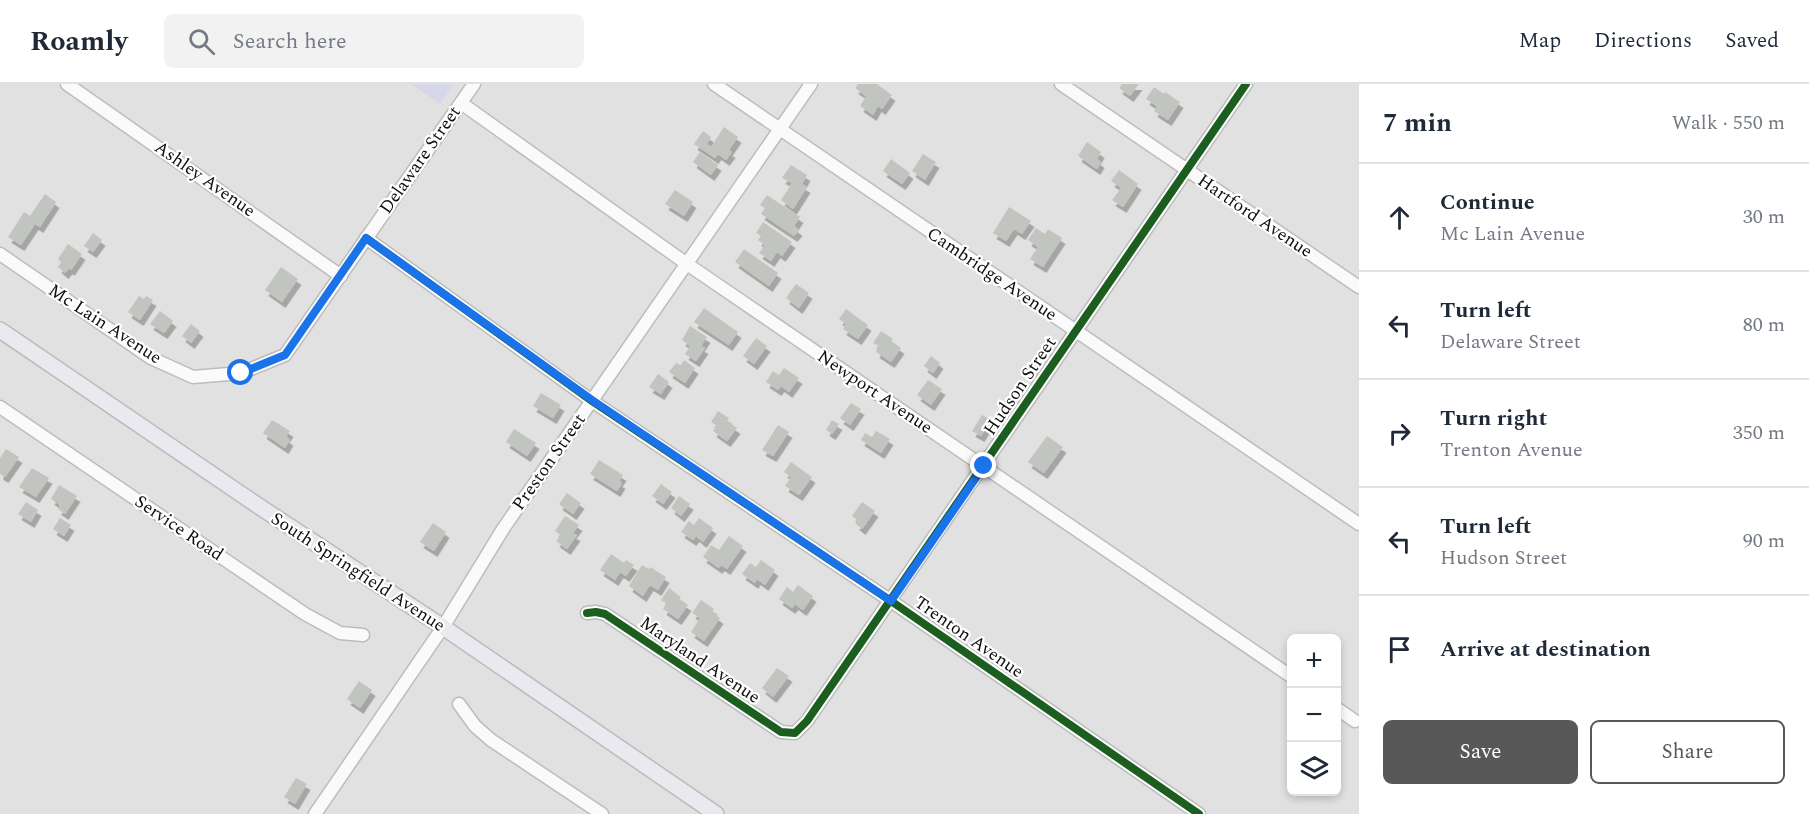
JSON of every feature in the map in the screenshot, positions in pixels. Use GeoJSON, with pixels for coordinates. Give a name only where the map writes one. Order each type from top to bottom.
{"type":"FeatureCollection","features":[{"type":"Feature","properties":{"kind":"main road","name":"South Springfield Avenue"},"geometry":{"type":"LineString","coordinates":[[0,330],[260,507],[443,627],[716,814]]}},
{"type":"Feature","properties":{"kind":"street","name":"Ashley Avenue"},"geometry":{"type":"LineString","coordinates":[[68,84],[341,276]]}},
{"type":"Feature","properties":{"kind":"street","name":"Delaware Street"},"geometry":{"type":"LineString","coordinates":[[285,355],[474,84]]}},
{"type":"Feature","properties":{"kind":"street","name":"Cambridge Avenue"},"geometry":{"type":"LineString","coordinates":[[714,84],[1359,524]]}},
{"type":"Feature","properties":{"kind":"street","name":"Preston Street"},"geometry":{"type":"LineString","coordinates":[[315,814],[443,627],[503,529],[811,84]]}},
{"type":"Feature","properties":{"kind":"street","name":"Hartford Avenue"},"geometry":{"type":"LineString","coordinates":[[1061,84],[1359,287]]}},
{"type":"Feature","properties":{"kind":"street","name":"Hudson Street"},"geometry":{"type":"LineString","coordinates":[[795,733],[807,722],[1246,84]]}},
{"type":"Feature","properties":{"kind":"street","name":"Newport Avenue"},"geometry":{"type":"LineString","coordinates":[[461,104],[687,264],[1287,674]]}},
{"type":"Feature","properties":{"kind":"street","name":"Trenton Avenue"},"geometry":{"type":"LineString","coordinates":[[366,238],[592,400],[891,601],[1200,814]]}},
{"type":"Feature","properties":{"kind":"street","name":"Mc Lain Avenue"},"geometry":{"type":"LineString","coordinates":[[0,254],[152,358],[193,377],[241,373],[285,355]]}},
{"type":"Feature","properties":{"kind":"street","name":"Service Road"},"geometry":{"type":"LineString","coordinates":[[0,407],[305,614],[340,633],[363,635]]}},
{"type":"Feature","properties":{"kind":"street","name":"Maryland Avenue"},"geometry":{"type":"LineString","coordinates":[[587,613],[605,614],[781,732],[795,733]]}},
{"type":"Feature","properties":{"kind":"street"},"geometry":{"type":"LineString","coordinates":[[459,705],[475,726],[491,740],[602,814]]}},
{"type":"Feature","properties":{"kind":"street"},"geometry":{"type":"LineString","coordinates":[[1341,711],[1355,721]]}},
{"type":"Feature","properties":{"kind":"shaded area"},"geometry":{"type":"Polygon","coordinates":[[[411,84],[454,84],[440,104],[411,84]]]}},
{"type":"Feature","properties":{"kind":"building"},"geometry":{"type":"Polygon","coordinates":[[[858,84],[877,84],[892,95],[882,109],[878,106],[873,115],[860,106],[866,96],[855,88],[858,84]]]}},
{"type":"Feature","properties":{"kind":"building"},"geometry":{"type":"Polygon","coordinates":[[[1122,84],[1139,84],[1130,96],[1119,88],[1122,84]]]}},
{"type":"Feature","properties":{"kind":"building"},"geometry":{"type":"Polygon","coordinates":[[[1154,87],[1180,102],[1168,120],[1154,111],[1157,106],[1146,99],[1154,87]]]}},
{"type":"Feature","properties":{"kind":"building"},"geometry":{"type":"Polygon","coordinates":[[[724,127],[738,137],[729,150],[732,152],[726,160],[718,154],[715,158],[694,144],[703,131],[711,137],[707,144],[711,147],[724,127]]]}},
{"type":"Feature","properties":{"kind":"building"},"geometry":{"type":"Polygon","coordinates":[[[1087,142],[1101,152],[1097,159],[1101,162],[1097,169],[1078,156],[1087,142]]]}},
{"type":"Feature","properties":{"kind":"building"},"geometry":{"type":"Polygon","coordinates":[[[700,152],[718,165],[711,175],[693,162],[700,152]]]}},
{"type":"Feature","properties":{"kind":"building"},"geometry":{"type":"Polygon","coordinates":[[[923,154],[936,162],[925,180],[912,171],[923,154]]]}},
{"type":"Feature","properties":{"kind":"building"},"geometry":{"type":"Polygon","coordinates":[[[891,159],[910,173],[902,184],[883,171],[891,159]]]}},
{"type":"Feature","properties":{"kind":"building"},"geometry":{"type":"Polygon","coordinates":[[[791,165],[807,175],[802,184],[807,187],[793,209],[781,200],[792,183],[782,178],[791,165]]]}},
{"type":"Feature","properties":{"kind":"building"},"geometry":{"type":"Polygon","coordinates":[[[1119,170],[1138,184],[1123,207],[1112,200],[1121,188],[1111,181],[1119,170]]]}},
{"type":"Feature","properties":{"kind":"building"},"geometry":{"type":"Polygon","coordinates":[[[675,190],[693,202],[684,216],[665,204],[675,190]]]}},
{"type":"Feature","properties":{"kind":"building"},"geometry":{"type":"Polygon","coordinates":[[[45,194],[56,202],[40,227],[35,224],[21,245],[8,237],[24,212],[30,216],[45,194]]]}},
{"type":"Feature","properties":{"kind":"building"},"geometry":{"type":"Polygon","coordinates":[[[767,195],[800,217],[794,226],[799,230],[794,236],[761,214],[765,208],[760,205],[767,195]]]}},
{"type":"Feature","properties":{"kind":"building"},"geometry":{"type":"Polygon","coordinates":[[[1009,207],[1031,221],[1022,234],[1014,229],[1006,241],[993,233],[1009,207]]]}},
{"type":"Feature","properties":{"kind":"building"},"geometry":{"type":"Polygon","coordinates":[[[763,222],[792,242],[782,256],[777,252],[771,261],[759,253],[765,245],[758,240],[761,236],[756,233],[763,222]]]}},
{"type":"Feature","properties":{"kind":"building"},"geometry":{"type":"Polygon","coordinates":[[[1036,228],[1045,234],[1048,229],[1062,238],[1043,267],[1030,259],[1038,247],[1028,240],[1036,228]]]}},
{"type":"Feature","properties":{"kind":"building"},"geometry":{"type":"Polygon","coordinates":[[[93,233],[102,240],[93,252],[84,246],[93,233]]]}},
{"type":"Feature","properties":{"kind":"building"},"geometry":{"type":"Polygon","coordinates":[[[68,244],[82,254],[71,270],[69,268],[65,273],[58,267],[61,262],[58,259],[68,244]]]}},
{"type":"Feature","properties":{"kind":"building"},"geometry":{"type":"Polygon","coordinates":[[[744,249],[778,273],[769,286],[735,262],[744,249]]]}},
{"type":"Feature","properties":{"kind":"building"},"geometry":{"type":"Polygon","coordinates":[[[281,267],[298,279],[282,302],[265,290],[281,267]]]}},
{"type":"Feature","properties":{"kind":"building"},"geometry":{"type":"Polygon","coordinates":[[[796,284],[809,293],[799,308],[786,298],[796,284]]]}},
{"type":"Feature","properties":{"kind":"building"},"geometry":{"type":"Polygon","coordinates":[[[139,296],[144,299],[146,296],[153,300],[140,320],[128,312],[139,296]]]}},
{"type":"Feature","properties":{"kind":"building"},"geometry":{"type":"Polygon","coordinates":[[[704,308],[738,332],[729,345],[694,322],[704,308]]]}},
{"type":"Feature","properties":{"kind":"building"},"geometry":{"type":"Polygon","coordinates":[[[846,309],[868,325],[858,339],[843,329],[846,324],[839,319],[846,309]]]}},
{"type":"Feature","properties":{"kind":"building"},"geometry":{"type":"Polygon","coordinates":[[[160,311],[173,321],[164,333],[150,324],[160,311]]]}},
{"type":"Feature","properties":{"kind":"building"},"geometry":{"type":"Polygon","coordinates":[[[191,324],[200,331],[191,343],[182,336],[191,324]]]}},
{"type":"Feature","properties":{"kind":"building"},"geometry":{"type":"Polygon","coordinates":[[[690,326],[707,337],[701,346],[705,348],[696,361],[685,354],[690,346],[682,340],[690,326]]]}},
{"type":"Feature","properties":{"kind":"building"},"geometry":{"type":"Polygon","coordinates":[[[881,331],[901,348],[891,362],[876,352],[879,346],[873,343],[881,331]]]}},
{"type":"Feature","properties":{"kind":"building"},"geometry":{"type":"Polygon","coordinates":[[[756,338],[767,346],[754,364],[743,356],[756,338]]]}},
{"type":"Feature","properties":{"kind":"building"},"geometry":{"type":"Polygon","coordinates":[[[931,356],[940,363],[933,373],[924,366],[931,356]]]}},
{"type":"Feature","properties":{"kind":"building"},"geometry":{"type":"Polygon","coordinates":[[[684,360],[695,368],[685,383],[669,372],[676,363],[681,365],[684,360]]]}},
{"type":"Feature","properties":{"kind":"building"},"geometry":{"type":"Polygon","coordinates":[[[784,368],[799,378],[789,392],[781,386],[778,390],[766,382],[773,371],[779,375],[784,368]]]}},
{"type":"Feature","properties":{"kind":"building"},"geometry":{"type":"Polygon","coordinates":[[[658,374],[669,382],[661,394],[649,387],[658,374]]]}},
{"type":"Feature","properties":{"kind":"building"},"geometry":{"type":"Polygon","coordinates":[[[928,380],[942,389],[931,405],[917,395],[928,380]]]}},
{"type":"Feature","properties":{"kind":"building"},"geometry":{"type":"Polygon","coordinates":[[[541,393],[561,405],[553,418],[533,406],[541,393]]]}},
{"type":"Feature","properties":{"kind":"building"},"geometry":{"type":"Polygon","coordinates":[[[851,403],[861,409],[850,425],[840,418],[851,403]]]}},
{"type":"Feature","properties":{"kind":"building"},"geometry":{"type":"Polygon","coordinates":[[[718,411],[729,418],[727,421],[737,428],[727,441],[713,431],[717,426],[711,422],[718,411]]]}},
{"type":"Feature","properties":{"kind":"building"},"geometry":{"type":"Polygon","coordinates":[[[982,415],[991,420],[981,436],[972,431],[982,415]]]}},
{"type":"Feature","properties":{"kind":"building"},"geometry":{"type":"Polygon","coordinates":[[[272,420],[290,431],[286,437],[290,440],[285,448],[263,433],[272,420]]]}},
{"type":"Feature","properties":{"kind":"building"},"geometry":{"type":"Polygon","coordinates":[[[832,420],[839,424],[832,434],[826,430],[832,420]]]}},
{"type":"Feature","properties":{"kind":"building"},"geometry":{"type":"Polygon","coordinates":[[[778,425],[789,432],[773,456],[762,450],[778,425]]]}},
{"type":"Feature","properties":{"kind":"building"},"geometry":{"type":"Polygon","coordinates":[[[514,429],[536,443],[527,456],[506,442],[514,429]]]}},
{"type":"Feature","properties":{"kind":"building"},"geometry":{"type":"Polygon","coordinates":[[[876,431],[890,439],[881,453],[861,440],[865,433],[872,437],[876,431]]]}},
{"type":"Feature","properties":{"kind":"building"},"geometry":{"type":"Polygon","coordinates":[[[1047,436],[1063,447],[1044,473],[1028,462],[1047,436]]]}},
{"type":"Feature","properties":{"kind":"building"},"geometry":{"type":"Polygon","coordinates":[[[6,449],[19,457],[5,477],[0,474],[0,458],[6,449]]]}},
{"type":"Feature","properties":{"kind":"building"},"geometry":{"type":"Polygon","coordinates":[[[599,460],[623,475],[619,481],[622,483],[617,491],[590,474],[599,460]]]}},
{"type":"Feature","properties":{"kind":"building"},"geometry":{"type":"Polygon","coordinates":[[[791,462],[812,477],[799,495],[785,486],[791,477],[784,472],[791,462]]]}},
{"type":"Feature","properties":{"kind":"building"},"geometry":{"type":"Polygon","coordinates":[[[32,468],[49,478],[36,497],[19,487],[32,468]]]}},
{"type":"Feature","properties":{"kind":"building"},"geometry":{"type":"Polygon","coordinates":[[[661,484],[672,492],[663,504],[652,496],[661,484]]]}},
{"type":"Feature","properties":{"kind":"building"},"geometry":{"type":"Polygon","coordinates":[[[59,485],[77,496],[65,514],[58,509],[60,505],[51,499],[59,485]]]}},
{"type":"Feature","properties":{"kind":"building"},"geometry":{"type":"Polygon","coordinates":[[[567,493],[581,503],[573,514],[559,504],[567,493]]]}},
{"type":"Feature","properties":{"kind":"building"},"geometry":{"type":"Polygon","coordinates":[[[679,496],[690,504],[681,516],[671,508],[679,496]]]}},
{"type":"Feature","properties":{"kind":"building"},"geometry":{"type":"Polygon","coordinates":[[[26,502],[38,510],[31,522],[18,514],[26,502]]]}},
{"type":"Feature","properties":{"kind":"building"},"geometry":{"type":"Polygon","coordinates":[[[862,502],[875,511],[862,529],[852,516],[862,502]]]}},
{"type":"Feature","properties":{"kind":"building"},"geometry":{"type":"Polygon","coordinates":[[[565,516],[579,525],[573,533],[577,535],[567,549],[556,541],[561,535],[555,531],[565,516]]]}},
{"type":"Feature","properties":{"kind":"building"},"geometry":{"type":"Polygon","coordinates":[[[60,518],[71,525],[64,536],[53,529],[60,518]]]}},
{"type":"Feature","properties":{"kind":"building"},"geometry":{"type":"Polygon","coordinates":[[[699,518],[713,528],[703,542],[696,536],[693,540],[681,532],[689,521],[694,525],[699,518]]]}},
{"type":"Feature","properties":{"kind":"building"},"geometry":{"type":"Polygon","coordinates":[[[433,523],[446,532],[434,551],[420,542],[433,523]]]}},
{"type":"Feature","properties":{"kind":"building"},"geometry":{"type":"Polygon","coordinates":[[[729,536],[743,546],[727,569],[721,565],[719,568],[703,557],[711,545],[719,550],[729,536]]]}},
{"type":"Feature","properties":{"kind":"building"},"geometry":{"type":"Polygon","coordinates":[[[611,554],[624,563],[626,560],[634,565],[626,576],[620,572],[615,580],[600,570],[611,554]]]}},
{"type":"Feature","properties":{"kind":"building"},"geometry":{"type":"Polygon","coordinates":[[[761,560],[775,570],[765,585],[757,579],[755,583],[742,574],[750,563],[756,567],[761,560]]]}},
{"type":"Feature","properties":{"kind":"building"},"geometry":{"type":"Polygon","coordinates":[[[642,565],[666,577],[658,590],[650,585],[643,596],[629,586],[642,565]]]}},
{"type":"Feature","properties":{"kind":"building"},"geometry":{"type":"Polygon","coordinates":[[[798,585],[813,596],[803,610],[795,604],[792,608],[779,599],[787,587],[793,592],[798,585]]]}},
{"type":"Feature","properties":{"kind":"building"},"geometry":{"type":"Polygon","coordinates":[[[669,588],[688,605],[678,619],[663,609],[667,604],[661,600],[669,588]]]}},
{"type":"Feature","properties":{"kind":"building"},"geometry":{"type":"Polygon","coordinates":[[[701,600],[714,609],[712,612],[720,618],[704,641],[691,632],[700,618],[692,613],[701,600]]]}},
{"type":"Feature","properties":{"kind":"building"},"geometry":{"type":"Polygon","coordinates":[[[777,668],[789,676],[773,697],[762,688],[777,668]]]}},
{"type":"Feature","properties":{"kind":"building"},"geometry":{"type":"Polygon","coordinates":[[[359,681],[372,690],[360,708],[347,699],[359,681]]]}},
{"type":"Feature","properties":{"kind":"building"},"geometry":{"type":"Polygon","coordinates":[[[296,778],[307,784],[295,804],[284,797],[296,778]]]}},
{"type":"Feature","properties":{"kind":"cycle path"},"geometry":{"type":"LineString","coordinates":[[587,613],[605,614],[781,732],[795,733],[807,721],[1246,84]]}},
{"type":"Feature","properties":{"kind":"cycle path"},"geometry":{"type":"LineString","coordinates":[[366,238],[592,401],[891,601],[1199,814]]}},
{"type":"Feature","properties":{"kind":"route"},"geometry":{"type":"LineString","coordinates":[[241,373],[285,355],[366,238],[592,400],[891,601],[984,466]]}}]}
